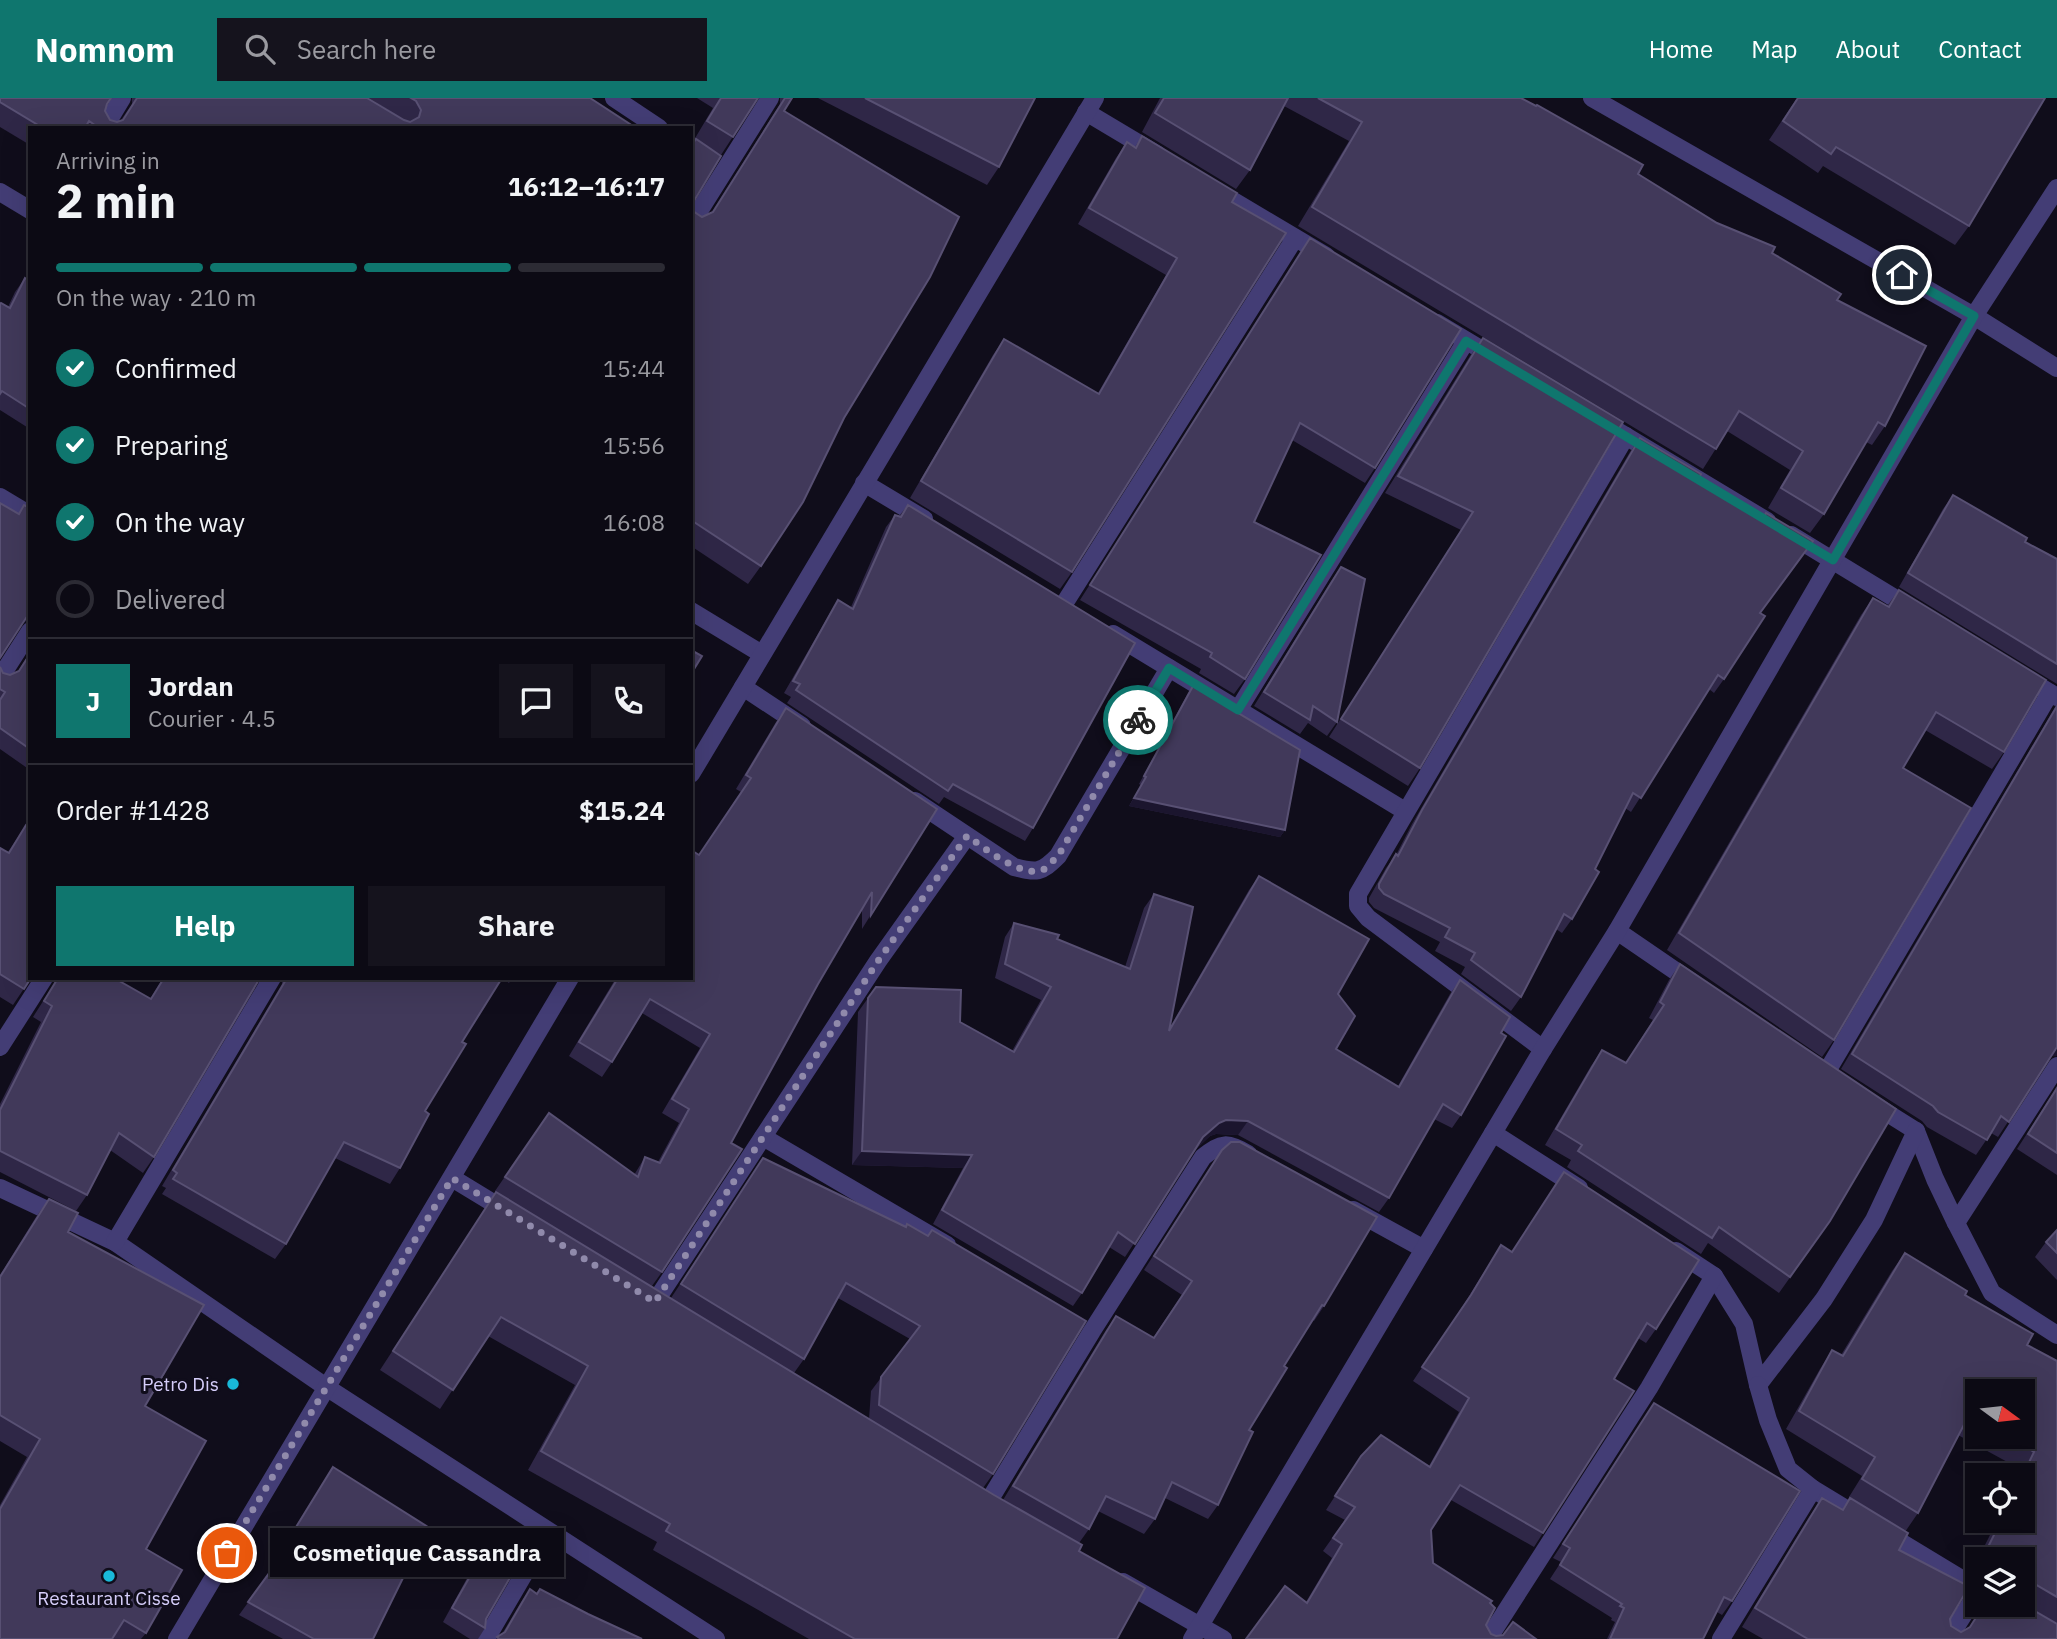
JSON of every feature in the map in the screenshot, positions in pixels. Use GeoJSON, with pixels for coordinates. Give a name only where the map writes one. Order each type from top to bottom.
{"type":"FeatureCollection","features":[{"type":"Feature","properties":{"kind":"street"},"geometry":{"type":"LineString","coordinates":[[105,126],[122,98]]}},
{"type":"Feature","properties":{"kind":"street"},"geometry":{"type":"LineString","coordinates":[[614,98],[656,126]]}},
{"type":"Feature","properties":{"kind":"street"},"geometry":{"type":"LineString","coordinates":[[693,220],[718,167],[770,98]]}},
{"type":"Feature","properties":{"kind":"street"},"geometry":{"type":"LineString","coordinates":[[1592,98],[1974,316],[2057,368]]}},
{"type":"Feature","properties":{"kind":"street"},"geometry":{"type":"LineString","coordinates":[[693,771],[1090,105],[1168,161]]}},
{"type":"Feature","properties":{"kind":"street"},"geometry":{"type":"LineString","coordinates":[[1202,182],[1341,266]]}},
{"type":"Feature","properties":{"kind":"street"},"geometry":{"type":"LineString","coordinates":[[1196,1632],[1543,1048],[1617,932],[1974,316],[2057,188]]}},
{"type":"Feature","properties":{"kind":"street"},"geometry":{"type":"LineString","coordinates":[[0,192],[28,209]]}},
{"type":"Feature","properties":{"kind":"street"},"geometry":{"type":"LineString","coordinates":[[1064,604],[1295,238]]}},
{"type":"Feature","properties":{"kind":"street"},"geometry":{"type":"LineString","coordinates":[[1421,314],[1512,368]]}},
{"type":"Feature","properties":{"kind":"street"},"geometry":{"type":"LineString","coordinates":[[1238,710],[1466,341]]}},
{"type":"Feature","properties":{"kind":"street"},"geometry":{"type":"LineString","coordinates":[[1580,409],[1924,616]]}},
{"type":"Feature","properties":{"kind":"street"},"geometry":{"type":"LineString","coordinates":[[1543,1048],[1368,918],[1358,906],[1358,894],[1626,436]]}},
{"type":"Feature","properties":{"kind":"street"},"geometry":{"type":"LineString","coordinates":[[864,483],[935,526]]}},
{"type":"Feature","properties":{"kind":"street"},"geometry":{"type":"LineString","coordinates":[[0,497],[28,514]]}},
{"type":"Feature","properties":{"kind":"street"},"geometry":{"type":"LineString","coordinates":[[693,612],[762,654]]}},
{"type":"Feature","properties":{"kind":"street"},"geometry":{"type":"LineString","coordinates":[[1099,625],[1405,811]]}},
{"type":"Feature","properties":{"kind":"street"},"geometry":{"type":"LineString","coordinates":[[0,678],[28,634]]}},
{"type":"Feature","properties":{"kind":"street"},"geometry":{"type":"LineString","coordinates":[[1804,1058],[1831,1077],[2054,695],[2004,665]]}},
{"type":"Feature","properties":{"kind":"street"},"geometry":{"type":"LineString","coordinates":[[902,792],[1014,867],[1032,871],[1044,869],[1058,856],[1169,668]]}},
{"type":"Feature","properties":{"kind":"street"},"geometry":{"type":"LineString","coordinates":[[743,687],[813,733]]}},
{"type":"Feature","properties":{"kind":"street"},"geometry":{"type":"LineString","coordinates":[[655,1302],[878,961],[967,836]]}},
{"type":"Feature","properties":{"kind":"street"},"geometry":{"type":"LineString","coordinates":[[1617,932],[1705,991]]}},
{"type":"Feature","properties":{"kind":"street"},"geometry":{"type":"LineString","coordinates":[[0,1047],[7,1022],[42,980]]}},
{"type":"Feature","properties":{"kind":"street"},"geometry":{"type":"LineString","coordinates":[[115,1242],[271,980]]}},
{"type":"Feature","properties":{"kind":"street"},"geometry":{"type":"LineString","coordinates":[[177,1639],[569,980]]}},
{"type":"Feature","properties":{"kind":"street"},"geometry":{"type":"LineString","coordinates":[[1956,1223],[2057,1066]]}},
{"type":"Feature","properties":{"kind":"street"},"geometry":{"type":"LineString","coordinates":[[1859,1095],[1916,1131],[1935,1179],[1992,1293],[2057,1335]]}},
{"type":"Feature","properties":{"kind":"street"},"geometry":{"type":"LineString","coordinates":[[1758,1385],[1824,1299],[1874,1220],[1916,1131]]}},
{"type":"Feature","properties":{"kind":"street"},"geometry":{"type":"LineString","coordinates":[[1493,1133],[1598,1200]]}},
{"type":"Feature","properties":{"kind":"street"},"geometry":{"type":"LineString","coordinates":[[763,1137],[963,1255]]}},
{"type":"Feature","properties":{"kind":"street"},"geometry":{"type":"LineString","coordinates":[[987,1504],[1086,1328],[1203,1157],[1217,1146],[1233,1145],[1269,1165]]}},
{"type":"Feature","properties":{"kind":"street"},"geometry":{"type":"LineString","coordinates":[[452,1178],[523,1222]]}},
{"type":"Feature","properties":{"kind":"street"},"geometry":{"type":"LineString","coordinates":[[0,1188],[115,1242],[326,1387],[548,1533],[716,1639]]}},
{"type":"Feature","properties":{"kind":"street"},"geometry":{"type":"LineString","coordinates":[[1340,1203],[1424,1249]]}},
{"type":"Feature","properties":{"kind":"street"},"geometry":{"type":"LineString","coordinates":[[1656,1238],[1714,1276],[1744,1324],[1768,1420],[1788,1469],[1813,1489],[1965,1582]]}},
{"type":"Feature","properties":{"kind":"street"},"geometry":{"type":"LineString","coordinates":[[1488,1639],[1649,1388],[1714,1276]]}},
{"type":"Feature","properties":{"kind":"street"},"geometry":{"type":"LineString","coordinates":[[1721,1639],[1813,1489]]}},
{"type":"Feature","properties":{"kind":"street"},"geometry":{"type":"LineString","coordinates":[[486,1639],[548,1533]]}},
{"type":"Feature","properties":{"kind":"street"},"geometry":{"type":"LineString","coordinates":[[1105,1571],[1196,1632],[1223,1639]]}},
{"type":"Feature","properties":{"kind":"street"},"geometry":{"type":"LineString","coordinates":[[1948,1639],[1965,1611]]}},
{"type":"Feature","properties":{"kind":"building"},"geometry":{"type":"Polygon","coordinates":[[[0,98],[111,98],[105,111],[110,120],[117,122],[123,120],[137,98],[367,98],[410,122],[419,117],[421,110],[411,98],[590,98],[633,126],[96,126],[89,121],[86,126],[40,126],[0,102],[0,98]]]}},
{"type":"Feature","properties":{"kind":"building"},"geometry":{"type":"Polygon","coordinates":[[[721,98],[758,98],[733,137],[707,121],[721,98]]]}},
{"type":"Feature","properties":{"kind":"building"},"geometry":{"type":"Polygon","coordinates":[[[785,98],[792,98],[784,111],[959,217],[930,277],[844,418],[803,502],[761,566],[693,521],[693,211],[702,217],[713,212],[785,98]]]}},
{"type":"Feature","properties":{"kind":"building"},"geometry":{"type":"Polygon","coordinates":[[[865,98],[1035,98],[999,167],[865,98]]]}},
{"type":"Feature","properties":{"kind":"building"},"geometry":{"type":"Polygon","coordinates":[[[1164,98],[1288,98],[1250,170],[1155,113],[1164,98]]]}},
{"type":"Feature","properties":{"kind":"building"},"geometry":{"type":"Polygon","coordinates":[[[1318,98],[1521,98],[1643,165],[1638,174],[1717,223],[1775,247],[1772,253],[1841,294],[1837,300],[1926,346],[1885,426],[1878,422],[1824,514],[1781,488],[1803,451],[1739,411],[1716,449],[1312,207],[1362,122],[1318,98]]]}},
{"type":"Feature","properties":{"kind":"building"},"geometry":{"type":"Polygon","coordinates":[[[1798,98],[2045,98],[1969,226],[1836,147],[1831,154],[1783,121],[1798,98]]]}},
{"type":"Feature","properties":{"kind":"building"},"geometry":{"type":"Polygon","coordinates":[[[1142,136],[1237,193],[1232,202],[1286,233],[1072,572],[921,481],[1004,339],[1099,394],[1177,258],[1089,208],[1127,142],[1136,148],[1142,136]]]}},
{"type":"Feature","properties":{"kind":"building"},"geometry":{"type":"Polygon","coordinates":[[[696,139],[721,156],[694,201],[693,211],[693,143],[696,139]]]}},
{"type":"Feature","properties":{"kind":"building"},"geometry":{"type":"Polygon","coordinates":[[[1310,238],[1461,329],[1375,468],[1300,423],[1254,522],[1321,555],[1245,679],[1210,657],[1212,653],[1090,585],[1310,238]]]}},
{"type":"Feature","properties":{"kind":"building"},"geometry":{"type":"Polygon","coordinates":[[[25,278],[28,280],[28,408],[2,391],[0,394],[0,304],[10,308],[25,278]]]}},
{"type":"Feature","properties":{"kind":"building"},"geometry":{"type":"Polygon","coordinates":[[[1483,338],[1623,422],[1420,768],[1341,719],[1473,512],[1398,476],[1483,338]]]}},
{"type":"Feature","properties":{"kind":"building"},"geometry":{"type":"Polygon","coordinates":[[[1640,438],[1701,474],[1698,479],[1734,503],[1764,517],[1766,513],[1813,541],[1760,613],[1765,616],[1724,679],[1718,675],[1641,798],[1633,793],[1595,869],[1599,872],[1572,919],[1564,914],[1521,997],[1471,960],[1475,953],[1445,937],[1450,928],[1384,894],[1379,884],[1396,854],[1398,856],[1422,810],[1640,438]]]}},
{"type":"Feature","properties":{"kind":"building"},"geometry":{"type":"Polygon","coordinates":[[[1953,495],[2027,538],[2025,542],[2057,559],[2057,664],[1908,573],[1953,495]]]}},
{"type":"Feature","properties":{"kind":"building"},"geometry":{"type":"Polygon","coordinates":[[[0,503],[19,514],[24,505],[28,507],[28,615],[0,658],[0,503]]]}},
{"type":"Feature","properties":{"kind":"building"},"geometry":{"type":"Polygon","coordinates":[[[908,505],[1135,643],[1033,828],[953,784],[948,791],[796,690],[800,684],[793,681],[838,600],[853,609],[895,515],[901,517],[908,505]]]}},
{"type":"Feature","properties":{"kind":"building"},"geometry":{"type":"Polygon","coordinates":[[[1341,567],[1365,579],[1337,722],[1313,706],[1310,720],[1264,692],[1341,567]]]}},
{"type":"Feature","properties":{"kind":"building"},"geometry":{"type":"Polygon","coordinates":[[[1899,590],[2046,680],[2004,752],[1936,712],[1903,768],[1971,808],[1834,1040],[1679,933],[1873,598],[1889,607],[1899,590]]]}},
{"type":"Feature","properties":{"kind":"building"},"geometry":{"type":"Polygon","coordinates":[[[693,651],[702,656],[693,671],[693,651]]]}},
{"type":"Feature","properties":{"kind":"building"},"geometry":{"type":"Polygon","coordinates":[[[28,657],[28,748],[0,728],[0,700],[5,692],[0,689],[0,667],[3,673],[10,675],[19,671],[28,657]]]}},
{"type":"Feature","properties":{"kind":"building"},"geometry":{"type":"Polygon","coordinates":[[[1193,686],[1300,750],[1285,830],[1134,798],[1193,686]]]}},
{"type":"Feature","properties":{"kind":"building"},"geometry":{"type":"Polygon","coordinates":[[[2057,706],[2057,1047],[2009,1122],[2001,1116],[1987,1140],[1938,1112],[1933,1106],[1852,1054],[2057,706]]]}},
{"type":"Feature","properties":{"kind":"building"},"geometry":{"type":"Polygon","coordinates":[[[786,708],[937,809],[871,915],[872,892],[731,1143],[742,1149],[662,1272],[505,1177],[549,1113],[638,1177],[645,1157],[660,1163],[689,1109],[672,1099],[710,1034],[650,999],[612,1062],[579,1042],[617,980],[693,980],[693,851],[699,855],[751,778],[746,775],[786,708]]]}},
{"type":"Feature","properties":{"kind":"building"},"geometry":{"type":"Polygon","coordinates":[[[26,825],[28,826],[30,980],[24,989],[0,974],[0,848],[9,853],[26,825]]]}},
{"type":"Feature","properties":{"kind":"building"},"geometry":{"type":"Polygon","coordinates":[[[1259,876],[1369,939],[1338,994],[1355,1016],[1336,1049],[1399,1087],[1460,980],[1510,1017],[1501,1033],[1506,1036],[1461,1115],[1443,1104],[1389,1198],[1248,1121],[1226,1120],[1203,1137],[1135,1244],[1118,1232],[1082,1293],[942,1210],[972,1155],[862,1151],[868,998],[876,987],[961,990],[960,1022],[1014,1052],[1051,987],[1005,964],[1014,923],[1059,935],[1057,939],[1130,969],[1154,894],[1193,907],[1169,1031],[1259,876]]]}},
{"type":"Feature","properties":{"kind":"building"},"geometry":{"type":"Polygon","coordinates":[[[1680,964],[1896,1109],[1830,1221],[1790,1277],[1719,1227],[1712,1238],[1578,1151],[1582,1145],[1556,1129],[1602,1050],[1626,1063],[1664,1005],[1660,1002],[1680,964]]]}},
{"type":"Feature","properties":{"kind":"building"},"geometry":{"type":"Polygon","coordinates":[[[57,980],[118,980],[151,999],[163,980],[259,980],[154,1157],[119,1133],[87,1195],[0,1151],[0,1110],[52,1006],[44,1001],[57,980]]]}},
{"type":"Feature","properties":{"kind":"building"},"geometry":{"type":"Polygon","coordinates":[[[286,980],[501,980],[462,1042],[466,1044],[425,1111],[429,1114],[400,1168],[344,1142],[286,1244],[173,1179],[177,1173],[173,1170],[286,980]]]}},
{"type":"Feature","properties":{"kind":"building"},"geometry":{"type":"Polygon","coordinates":[[[2057,1088],[2057,1153],[2028,1134],[2057,1088]]]}},
{"type":"Feature","properties":{"kind":"building"},"geometry":{"type":"Polygon","coordinates":[[[1231,1142],[1240,1142],[1377,1217],[1324,1306],[1322,1305],[1284,1366],[1287,1368],[1249,1430],[1253,1432],[1218,1505],[1172,1482],[1155,1519],[1106,1496],[1089,1529],[1013,1486],[1116,1316],[1154,1338],[1192,1281],[1154,1256],[1222,1150],[1231,1142]]]}},
{"type":"Feature","properties":{"kind":"building"},"geometry":{"type":"Polygon","coordinates":[[[763,1158],[906,1227],[907,1224],[928,1236],[932,1230],[1086,1321],[993,1474],[879,1405],[881,1377],[920,1326],[846,1283],[804,1359],[681,1284],[763,1158]]]}},
{"type":"Feature","properties":{"kind":"building"},"geometry":{"type":"Polygon","coordinates":[[[1564,1172],[1699,1260],[1656,1329],[1647,1323],[1614,1379],[1634,1391],[1543,1533],[1460,1485],[1431,1530],[1433,1563],[1492,1601],[1490,1603],[1495,1608],[1486,1625],[1491,1634],[1503,1635],[1513,1622],[1536,1639],[1246,1639],[1285,1586],[1307,1603],[1342,1544],[1333,1538],[1355,1507],[1335,1496],[1361,1456],[1381,1435],[1430,1467],[1469,1398],[1422,1367],[1501,1245],[1512,1252],[1564,1172]]]}},
{"type":"Feature","properties":{"kind":"building"},"geometry":{"type":"Polygon","coordinates":[[[496,1192],[994,1495],[1082,1545],[1079,1551],[1145,1588],[1117,1639],[855,1639],[666,1531],[670,1524],[541,1451],[588,1366],[501,1317],[453,1390],[393,1351],[496,1192]]]}},
{"type":"Feature","properties":{"kind":"building"},"geometry":{"type":"Polygon","coordinates":[[[49,1199],[78,1213],[68,1232],[204,1305],[145,1406],[206,1441],[146,1549],[182,1570],[146,1633],[124,1620],[112,1639],[0,1639],[0,1509],[40,1439],[0,1415],[0,1277],[49,1199]]]}},
{"type":"Feature","properties":{"kind":"building"},"geometry":{"type":"Polygon","coordinates":[[[2057,1230],[2057,1253],[2046,1242],[2057,1230]]]}},
{"type":"Feature","properties":{"kind":"building"},"geometry":{"type":"Polygon","coordinates":[[[1905,1253],[1967,1291],[1965,1295],[2033,1334],[2027,1345],[2057,1361],[2057,1597],[2035,1584],[2035,1547],[1988,1547],[1995,1533],[2035,1533],[2035,1463],[2029,1463],[2034,1452],[2029,1449],[2035,1449],[2035,1379],[1965,1379],[1965,1423],[1918,1513],[1862,1479],[1875,1457],[1799,1411],[1832,1350],[1843,1356],[1905,1253]]]}},
{"type":"Feature","properties":{"kind":"building"},"geometry":{"type":"Polygon","coordinates":[[[1654,1403],[1800,1491],[1732,1601],[1724,1597],[1703,1639],[1610,1639],[1624,1608],[1620,1606],[1622,1604],[1560,1565],[1570,1548],[1563,1544],[1654,1403]]]}},
{"type":"Feature","properties":{"kind":"building"},"geometry":{"type":"Polygon","coordinates":[[[333,1467],[428,1527],[373,1639],[314,1639],[248,1602],[297,1535],[293,1532],[333,1467]]]}},
{"type":"Feature","properties":{"kind":"building"},"geometry":{"type":"Polygon","coordinates":[[[1822,1498],[1843,1510],[1850,1498],[1908,1533],[1899,1550],[1965,1584],[1965,1594],[1950,1619],[1951,1626],[1961,1632],[1970,1627],[1976,1617],[2035,1617],[2035,1611],[2057,1624],[2057,1639],[1808,1639],[1755,1608],[1822,1498]]]}},
{"type":"Feature","properties":{"kind":"building"},"geometry":{"type":"Polygon","coordinates":[[[481,1557],[511,1576],[486,1619],[485,1628],[452,1608],[481,1557]]]}},
{"type":"Feature","properties":{"kind":"building"},"geometry":{"type":"Polygon","coordinates":[[[530,1589],[537,1594],[540,1589],[642,1639],[499,1639],[497,1637],[505,1632],[530,1589]]]}},
{"type":"Feature","properties":{"kind":"way so far"},"geometry":{"type":"LineString","coordinates":[[227,1553],[452,1178],[655,1302],[878,961],[967,836],[1014,867],[1032,871],[1044,869],[1058,856],[1138,720]]}},
{"type":"Feature","properties":{"kind":"place","name":"Petro Dis"},"geometry":{"type":"Point","coordinates":[233,1384]}},
{"type":"Feature","properties":{"kind":"place","name":"Cosmetique Cassandra"},"geometry":{"type":"Point","coordinates":[227,1553]}},
{"type":"Feature","properties":{"kind":"place","name":"Restaurant Cisse"},"geometry":{"type":"Point","coordinates":[109,1576]}},
{"type":"Feature","properties":{"kind":"route"},"geometry":{"type":"LineString","coordinates":[[1138,720],[1169,668],[1238,710],[1466,341],[1833,560],[1974,316],[1902,275]]}}]}
